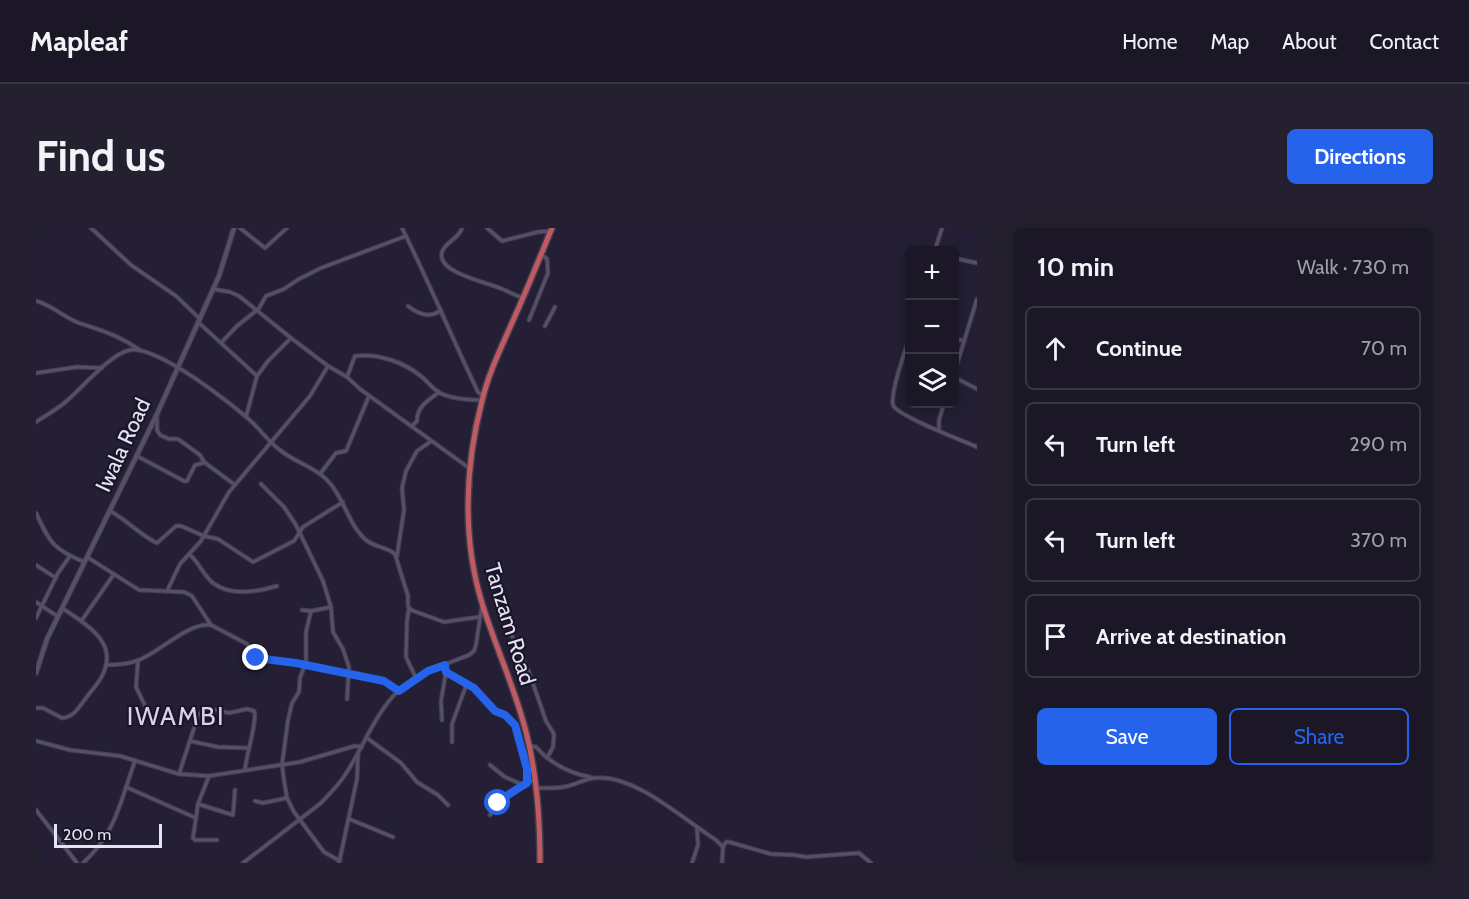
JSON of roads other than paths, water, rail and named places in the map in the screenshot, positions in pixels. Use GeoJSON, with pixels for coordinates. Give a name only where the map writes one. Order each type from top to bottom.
{"type":"FeatureCollection","features":[{"type":"Feature","properties":{"kind":"highway","name":"Tanzam Road"},"geometry":{"type":"LineString","coordinates":[[540,863],[536,788],[529,746],[516,699],[482,603],[471,546],[468,508],[469,468],[483,398],[496,360],[551,230]]}},
{"type":"Feature","properties":{"kind":"street"},"geometry":{"type":"LineString","coordinates":[[91,228],[130,265],[176,296],[221,343],[257,376]]}},
{"type":"Feature","properties":{"kind":"street","name":"Iwala Road"},"geometry":{"type":"LineString","coordinates":[[36,673],[57,616],[137,456],[213,289],[234,228]]}},
{"type":"Feature","properties":{"kind":"street"},"geometry":{"type":"LineString","coordinates":[[240,228],[265,248],[287,228]]}},
{"type":"Feature","properties":{"kind":"street"},"geometry":{"type":"LineString","coordinates":[[402,228],[422,266],[453,341],[483,398]]}},
{"type":"Feature","properties":{"kind":"street"},"geometry":{"type":"LineString","coordinates":[[462,228],[460,234],[449,242],[442,252],[446,266],[461,275],[523,298]]}},
{"type":"Feature","properties":{"kind":"street"},"geometry":{"type":"LineString","coordinates":[[487,228],[502,241],[551,230]]}},
{"type":"Feature","properties":{"kind":"street"},"geometry":{"type":"LineString","coordinates":[[936,246],[942,228]]}},
{"type":"Feature","properties":{"kind":"street"},"geometry":{"type":"LineString","coordinates":[[221,343],[237,326],[258,310],[266,296],[284,289],[296,280],[321,268],[406,236]]}},
{"type":"Feature","properties":{"kind":"street"},"geometry":{"type":"LineString","coordinates":[[529,320],[549,268],[548,259],[541,254]]}},
{"type":"Feature","properties":{"kind":"street"},"geometry":{"type":"LineString","coordinates":[[959,259],[977,263]]}},
{"type":"Feature","properties":{"kind":"street"},"geometry":{"type":"LineString","coordinates":[[213,289],[239,296],[328,366],[347,377],[469,468]]}},
{"type":"Feature","properties":{"kind":"street"},"geometry":{"type":"LineString","coordinates":[[959,358],[977,298]]}},
{"type":"Feature","properties":{"kind":"street"},"geometry":{"type":"LineString","coordinates":[[36,301],[51,306],[78,322],[110,332],[142,351]]}},
{"type":"Feature","properties":{"kind":"street"},"geometry":{"type":"LineString","coordinates":[[408,306],[426,315],[434,315],[441,310]]}},
{"type":"Feature","properties":{"kind":"street"},"geometry":{"type":"LineString","coordinates":[[545,326],[555,307]]}},
{"type":"Feature","properties":{"kind":"street"},"geometry":{"type":"LineString","coordinates":[[246,417],[257,376],[268,361],[291,338]]}},
{"type":"Feature","properties":{"kind":"street"},"geometry":{"type":"LineString","coordinates":[[959,340],[964,341]]}},
{"type":"Feature","properties":{"kind":"street"},"geometry":{"type":"LineString","coordinates":[[36,422],[65,402],[102,368],[126,351],[153,354],[177,367],[246,417],[284,454],[326,479],[343,502],[364,538],[369,543],[393,552],[397,558],[409,608],[406,657],[416,678]]}},
{"type":"Feature","properties":{"kind":"street"},"geometry":{"type":"LineString","coordinates":[[905,351],[896,382],[894,406],[904,415],[977,447]]}},
{"type":"Feature","properties":{"kind":"street"},"geometry":{"type":"LineString","coordinates":[[347,377],[355,356],[378,356],[405,366],[439,392],[467,400],[483,398]]}},
{"type":"Feature","properties":{"kind":"street"},"geometry":{"type":"LineString","coordinates":[[167,591],[180,564],[204,536],[215,514],[235,485],[310,396],[328,366]]}},
{"type":"Feature","properties":{"kind":"street"},"geometry":{"type":"LineString","coordinates":[[36,373],[77,367],[102,368]]}},
{"type":"Feature","properties":{"kind":"street"},"geometry":{"type":"LineString","coordinates":[[959,378],[977,389]]}},
{"type":"Feature","properties":{"kind":"street"},"geometry":{"type":"LineString","coordinates":[[412,427],[417,421],[418,410],[439,392]]}},
{"type":"Feature","properties":{"kind":"street"},"geometry":{"type":"LineString","coordinates":[[320,474],[336,453],[347,449],[370,396]]}},
{"type":"Feature","properties":{"kind":"street"},"geometry":{"type":"LineString","coordinates":[[940,430],[939,420],[943,408]]}},
{"type":"Feature","properties":{"kind":"street"},"geometry":{"type":"LineString","coordinates":[[157,414],[157,429],[160,435],[169,439],[178,439],[200,454],[204,462],[235,485]]}},
{"type":"Feature","properties":{"kind":"street"},"geometry":{"type":"LineString","coordinates":[[397,558],[404,510],[402,488],[406,471],[417,451],[430,441]]}},
{"type":"Feature","properties":{"kind":"street"},"geometry":{"type":"LineString","coordinates":[[137,456],[184,481],[187,481],[195,465],[204,462]]}},
{"type":"Feature","properties":{"kind":"street"},"geometry":{"type":"LineString","coordinates":[[261,484],[284,507],[299,531],[322,581],[331,607],[333,632],[344,649],[349,674],[347,699]]}},
{"type":"Feature","properties":{"kind":"street"},"geometry":{"type":"LineString","coordinates":[[110,511],[157,543],[178,525],[204,536],[218,538],[253,562],[294,541],[303,527],[343,502]]}},
{"type":"Feature","properties":{"kind":"street"},"geometry":{"type":"LineString","coordinates":[[36,513],[52,544],[84,562]]}},
{"type":"Feature","properties":{"kind":"street"},"geometry":{"type":"LineString","coordinates":[[189,554],[208,579],[217,585],[250,592],[277,586]]}},
{"type":"Feature","properties":{"kind":"street"},"geometry":{"type":"LineString","coordinates":[[36,618],[70,556]]}},
{"type":"Feature","properties":{"kind":"street"},"geometry":{"type":"LineString","coordinates":[[87,557],[139,590],[184,592],[192,596],[211,625]]}},
{"type":"Feature","properties":{"kind":"street"},"geometry":{"type":"LineString","coordinates":[[36,565],[56,578]]}},
{"type":"Feature","properties":{"kind":"street"},"geometry":{"type":"LineString","coordinates":[[82,620],[114,574]]}},
{"type":"Feature","properties":{"kind":"street"},"geometry":{"type":"LineString","coordinates":[[36,602],[57,616]]}},
{"type":"Feature","properties":{"kind":"street"},"geometry":{"type":"LineString","coordinates":[[243,863],[300,820],[332,792],[377,720],[399,691],[416,678],[474,651],[482,603]]}},
{"type":"Feature","properties":{"kind":"street"},"geometry":{"type":"LineString","coordinates":[[302,610],[311,611],[331,607]]}},
{"type":"Feature","properties":{"kind":"street"},"geometry":{"type":"LineString","coordinates":[[36,708],[43,708],[62,718],[72,715],[99,681],[106,665],[105,644],[82,620],[62,608]]}},
{"type":"Feature","properties":{"kind":"street"},"geometry":{"type":"LineString","coordinates":[[409,608],[444,622],[479,617]]}},
{"type":"Feature","properties":{"kind":"street"},"geometry":{"type":"LineString","coordinates":[[311,611],[307,626],[305,666],[300,678],[299,692],[291,706],[282,765],[286,798],[324,852],[339,862],[357,778],[358,753]]}},
{"type":"Feature","properties":{"kind":"street"},"geometry":{"type":"LineString","coordinates":[[106,665],[138,660],[163,647],[187,630],[204,624],[211,625],[248,644],[254,656],[260,660],[384,681],[399,691]]}},
{"type":"Feature","properties":{"kind":"street"},"geometry":{"type":"LineString","coordinates":[[512,636],[529,672],[546,722],[554,734],[553,747],[547,758]]}},
{"type":"Feature","properties":{"kind":"street"},"geometry":{"type":"LineString","coordinates":[[138,660],[136,687],[153,722]]}},
{"type":"Feature","properties":{"kind":"street"},"geometry":{"type":"LineString","coordinates":[[442,720],[441,701],[445,665]]}},
{"type":"Feature","properties":{"kind":"street"},"geometry":{"type":"LineString","coordinates":[[446,672],[479,692],[495,711],[510,719],[517,728],[527,769],[525,784]]}},
{"type":"Feature","properties":{"kind":"street"},"geometry":{"type":"LineString","coordinates":[[452,742],[452,724],[467,683]]}},
{"type":"Feature","properties":{"kind":"street"},"geometry":{"type":"LineString","coordinates":[[179,774],[203,708],[234,713],[250,709],[254,711],[257,716],[244,769]]}},
{"type":"Feature","properties":{"kind":"street"},"geometry":{"type":"LineString","coordinates":[[367,738],[401,763],[417,782],[438,795],[448,806]]}},
{"type":"Feature","properties":{"kind":"street"},"geometry":{"type":"LineString","coordinates":[[36,741],[70,750],[115,755],[179,774],[209,776],[300,762],[355,746],[362,747]]}},
{"type":"Feature","properties":{"kind":"street"},"geometry":{"type":"LineString","coordinates":[[190,741],[218,747],[248,748]]}},
{"type":"Feature","properties":{"kind":"street"},"geometry":{"type":"LineString","coordinates":[[529,746],[536,747],[547,758],[568,771],[620,781],[645,792],[664,802],[723,847]]}},
{"type":"Feature","properties":{"kind":"street"},"geometry":{"type":"LineString","coordinates":[[83,863],[99,848],[109,834],[135,761]]}},
{"type":"Feature","properties":{"kind":"street"},"geometry":{"type":"LineString","coordinates":[[490,765],[505,777],[525,784]]}},
{"type":"Feature","properties":{"kind":"street"},"geometry":{"type":"LineString","coordinates":[[209,776],[198,804],[194,839],[217,840]]}},
{"type":"Feature","properties":{"kind":"street"},"geometry":{"type":"LineString","coordinates":[[536,788],[565,787],[595,777]]}},
{"type":"Feature","properties":{"kind":"street"},"geometry":{"type":"LineString","coordinates":[[490,815],[504,797],[534,779]]}},
{"type":"Feature","properties":{"kind":"street"},"geometry":{"type":"LineString","coordinates":[[126,787],[196,818]]}},
{"type":"Feature","properties":{"kind":"street"},"geometry":{"type":"LineString","coordinates":[[198,804],[233,815],[235,790]]}},
{"type":"Feature","properties":{"kind":"street"},"geometry":{"type":"LineString","coordinates":[[255,801],[286,798]]}},
{"type":"Feature","properties":{"kind":"street"},"geometry":{"type":"LineString","coordinates":[[36,810],[76,863]]}},
{"type":"Feature","properties":{"kind":"street"},"geometry":{"type":"LineString","coordinates":[[349,819],[393,837]]}},
{"type":"Feature","properties":{"kind":"street"},"geometry":{"type":"LineString","coordinates":[[692,863],[698,845],[697,827]]}},
{"type":"Feature","properties":{"kind":"street"},"geometry":{"type":"LineString","coordinates":[[722,863],[723,847],[726,842],[767,854],[806,857],[859,853],[871,863]]}},
{"type":"Feature","properties":{"kind":"street"},"geometry":{"type":"LineString","coordinates":[[806,857],[806,863]]}},
{"type":"Feature","properties":{"kind":"district","name":"IWAMBI"},"geometry":{"type":"Point","coordinates":[176,716]}}]}
